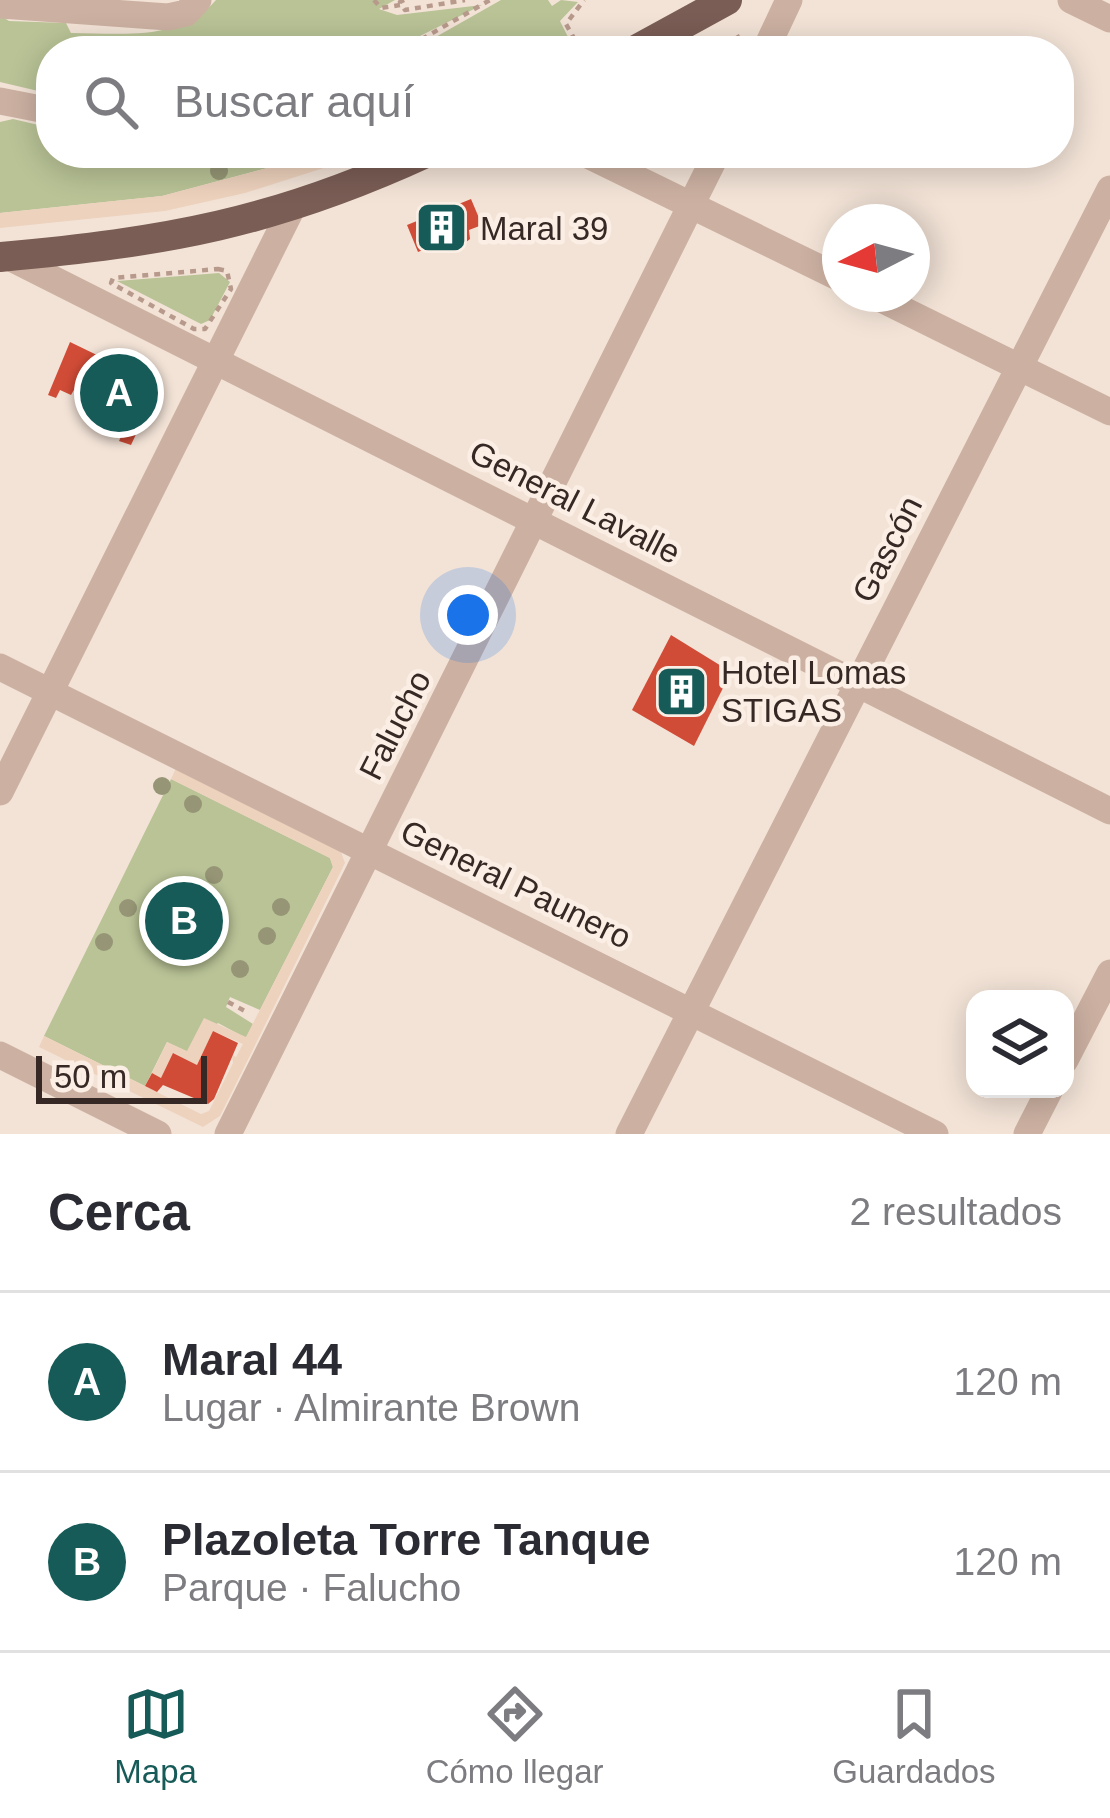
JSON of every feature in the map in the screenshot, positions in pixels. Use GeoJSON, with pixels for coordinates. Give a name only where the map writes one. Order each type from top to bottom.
{"type":"FeatureCollection","features":[{"type":"Feature","properties":{"kind":"main road"},"geometry":{"type":"LineString","coordinates":[[662,36],[728,0]]}},
{"type":"Feature","properties":{"kind":"main road"},"geometry":{"type":"LineString","coordinates":[[4,257],[192,235],[291,210],[390,168]]}},
{"type":"Feature","properties":{"kind":"street"},"geometry":{"type":"LineString","coordinates":[[0,5],[168,17],[186,13],[198,0]]}},
{"type":"Feature","properties":{"kind":"street"},"geometry":{"type":"LineString","coordinates":[[765,36],[789,0]]}},
{"type":"Feature","properties":{"kind":"street"},"geometry":{"type":"LineString","coordinates":[[1071,0],[1110,19]]}},
{"type":"Feature","properties":{"kind":"street"},"geometry":{"type":"LineString","coordinates":[[0,101],[36,108]]}},
{"type":"Feature","properties":{"kind":"street"},"geometry":{"type":"LineString","coordinates":[[615,168],[822,269]]}},
{"type":"Feature","properties":{"kind":"street","name":"Falucho"},"geometry":{"type":"LineString","coordinates":[[229,1134],[710,168]]}},
{"type":"Feature","properties":{"kind":"street","name":"Gascón"},"geometry":{"type":"LineString","coordinates":[[629,1134],[1110,189]]}},
{"type":"Feature","properties":{"kind":"street"},"geometry":{"type":"LineString","coordinates":[[0,792],[291,210]]}},
{"type":"Feature","properties":{"kind":"street","name":"General Lavalle"},"geometry":{"type":"LineString","coordinates":[[4,257],[1110,811]]}},
{"type":"Feature","properties":{"kind":"street"},"geometry":{"type":"LineString","coordinates":[[908,312],[1110,412]]}},
{"type":"Feature","properties":{"kind":"street","name":"General Paunero"},"geometry":{"type":"LineString","coordinates":[[0,667],[935,1134]]}},
{"type":"Feature","properties":{"kind":"street"},"geometry":{"type":"LineString","coordinates":[[1074,1043],[1110,973]]}},
{"type":"Feature","properties":{"kind":"street"},"geometry":{"type":"LineString","coordinates":[[0,1055],[158,1134]]}},
{"type":"Feature","properties":{"kind":"street"},"geometry":{"type":"LineString","coordinates":[[1027,1134],[1045,1098]]}},
{"type":"Feature","properties":{"kind":"path"},"geometry":{"type":"LineString","coordinates":[[374,0],[381,8],[403,3],[405,10],[465,0]]}},
{"type":"Feature","properties":{"kind":"path"},"geometry":{"type":"LineString","coordinates":[[427,36],[490,0]]}},
{"type":"Feature","properties":{"kind":"path"},"geometry":{"type":"LineString","coordinates":[[573,36],[566,24],[584,0]]}},
{"type":"Feature","properties":{"kind":"path"},"geometry":{"type":"LineString","coordinates":[[218,269],[227,271],[231,290],[212,325],[194,329],[111,283],[113,278],[218,269]]}},
{"type":"Feature","properties":{"kind":"path"},"geometry":{"type":"LineString","coordinates":[[228,1002],[245,1011]]}},
{"type":"Feature","properties":{"kind":"green space"},"geometry":{"type":"Polygon","coordinates":[[[216,0],[395,0],[379,9],[397,15],[482,5],[420,36],[36,36],[36,90],[0,82],[0,15],[9,21],[66,23],[71,33],[130,34],[168,29],[202,13],[216,0]]]}},
{"type":"Feature","properties":{"kind":"green space"},"geometry":{"type":"Polygon","coordinates":[[[501,0],[548,0],[552,6],[561,0],[578,2],[560,21],[568,36],[437,36],[501,0]]]}},
{"type":"Feature","properties":{"kind":"green space"},"geometry":{"type":"Polygon","coordinates":[[[13,119],[36,124],[36,168],[267,168],[162,196],[0,213],[0,122],[13,119]]]}},
{"type":"Feature","properties":{"kind":"green space"},"geometry":{"type":"Polygon","coordinates":[[[219,273],[230,282],[210,320],[201,324],[117,281],[219,273]]]}},
{"type":"Feature","properties":{"kind":"green space"},"geometry":{"type":"Polygon","coordinates":[[[171,779],[330,858],[333,867],[260,1010],[230,997],[226,1007],[253,1024],[246,1038],[218,1023],[187,1052],[167,1042],[145,1086],[44,1036],[171,779]]]}},
{"type":"Feature","properties":{"kind":"shaded area"},"geometry":{"type":"Polygon","coordinates":[[[267,168],[323,168],[165,211],[0,228],[0,213],[162,196],[267,168]]]}},
{"type":"Feature","properties":{"kind":"shaded area"},"geometry":{"type":"Polygon","coordinates":[[[176,768],[341,852],[345,863],[220,1116],[203,1127],[39,1047],[44,1036],[201,1114],[209,1111],[233,1063],[232,1055],[236,1057],[243,1044],[213,1031],[197,1065],[174,1053],[161,1078],[152,1073],[167,1042],[187,1051],[204,1018],[246,1037],[333,867],[330,858],[171,779],[176,768]]]}},
{"type":"Feature","properties":{"kind":"building","name":"Maral 39"},"geometry":{"type":"Polygon","coordinates":[[[471,199],[482,225],[469,230],[470,239],[452,253],[450,248],[437,253],[433,246],[418,252],[407,225],[471,199]]]}},
{"type":"Feature","properties":{"kind":"building"},"geometry":{"type":"Polygon","coordinates":[[[70,342],[159,385],[131,445],[119,441],[124,430],[112,424],[117,412],[75,388],[71,395],[60,390],[56,398],[48,395],[70,342]]]}},
{"type":"Feature","properties":{"kind":"building","name":"Hotel Lomas STIGAS"},"geometry":{"type":"Polygon","coordinates":[[[671,635],[731,672],[694,746],[632,710],[671,635]]]}},
{"type":"Feature","properties":{"kind":"building"},"geometry":{"type":"Polygon","coordinates":[[[213,1031],[238,1043],[208,1104],[163,1085],[157,1092],[145,1086],[152,1073],[161,1078],[173,1053],[197,1065],[213,1031]]]}},
{"type":"Feature","properties":{"kind":"place","name":"Maral 39"},"geometry":{"type":"Point","coordinates":[441,228]}},
{"type":"Feature","properties":{"kind":"place","name":"Maral 44"},"geometry":{"type":"Point","coordinates":[119,393]}},
{"type":"Feature","properties":{"kind":"place","name":"Hotel Lomas STIGAS"},"geometry":{"type":"Point","coordinates":[682,691]}},
{"type":"Feature","properties":{"kind":"place","name":"Plazoleta Torre Tanque"},"geometry":{"type":"Point","coordinates":[184,921]}}]}
